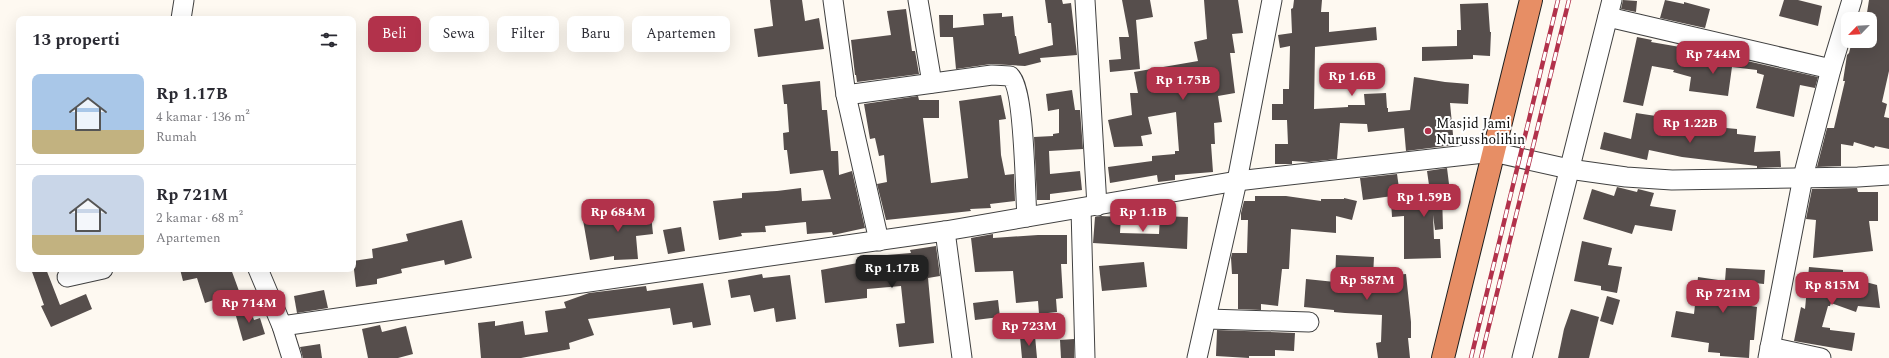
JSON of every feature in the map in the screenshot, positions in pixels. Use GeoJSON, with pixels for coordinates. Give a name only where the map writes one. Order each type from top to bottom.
{"type":"FeatureCollection","features":[{"type":"Feature","properties":{"kind":"highway"},"geometry":{"type":"LineString","coordinates":[[1443,358],[1531,0]]}},
{"type":"Feature","properties":{"kind":"street"},"geometry":{"type":"LineString","coordinates":[[181,16],[184,0]]}},
{"type":"Feature","properties":{"kind":"street"},"geometry":{"type":"LineString","coordinates":[[833,0],[846,96],[879,241]]}},
{"type":"Feature","properties":{"kind":"street"},"geometry":{"type":"LineString","coordinates":[[918,0],[932,83]]}},
{"type":"Feature","properties":{"kind":"street"},"geometry":{"type":"LineString","coordinates":[[1085,0],[1089,207],[1085,358]]}},
{"type":"Feature","properties":{"kind":"street"},"geometry":{"type":"LineString","coordinates":[[1198,358],[1208,319],[1237,181],[1272,0]]}},
{"type":"Feature","properties":{"kind":"street"},"geometry":{"type":"LineString","coordinates":[[1822,358],[1769,353],[1803,177],[1831,69],[1852,0]]}},
{"type":"Feature","properties":{"kind":"street"},"geometry":{"type":"LineString","coordinates":[[1522,358],[1610,9],[1831,69]]}},
{"type":"Feature","properties":{"kind":"street"},"geometry":{"type":"LineString","coordinates":[[846,96],[992,75],[1003,75],[1013,79],[1020,104],[1027,217]]}},
{"type":"Feature","properties":{"kind":"street"},"geometry":{"type":"LineString","coordinates":[[282,326],[945,231],[1237,181],[1493,152],[1569,169],[1626,177],[1672,180],[1803,177],[1858,178],[1889,175]]}},
{"type":"Feature","properties":{"kind":"street"},"geometry":{"type":"LineString","coordinates":[[945,231],[962,358]]}},
{"type":"Feature","properties":{"kind":"street"},"geometry":{"type":"LineString","coordinates":[[67,277],[89,272]]}},
{"type":"Feature","properties":{"kind":"street"},"geometry":{"type":"LineString","coordinates":[[259,272],[282,326],[292,358]]}},
{"type":"Feature","properties":{"kind":"street"},"geometry":{"type":"LineString","coordinates":[[1208,319],[1309,322]]}},
{"type":"Feature","properties":{"kind":"building"},"geometry":{"type":"Polygon","coordinates":[[[770,0],[802,0],[805,21],[819,18],[824,49],[758,57],[754,29],[773,26],[770,0]]]}},
{"type":"Feature","properties":{"kind":"building"},"geometry":{"type":"Polygon","coordinates":[[[1045,0],[1062,0],[1063,4],[1071,3],[1077,55],[1040,58],[1041,62],[1025,66],[991,64],[956,69],[953,37],[940,37],[939,15],[953,15],[953,28],[984,25],[983,14],[1002,13],[1002,17],[1013,16],[1019,54],[1053,45],[1051,23],[1048,23],[1045,0]]]}},
{"type":"Feature","properties":{"kind":"building"},"geometry":{"type":"Polygon","coordinates":[[[1122,0],[1150,0],[1153,17],[1136,20],[1140,69],[1110,72],[1109,60],[1121,59],[1119,37],[1129,37],[1122,0]]]}},
{"type":"Feature","properties":{"kind":"building"},"geometry":{"type":"Polygon","coordinates":[[[1204,0],[1238,0],[1243,33],[1232,34],[1235,53],[1230,53],[1235,93],[1218,96],[1222,122],[1214,123],[1215,144],[1211,144],[1213,172],[1175,175],[1175,180],[1158,182],[1157,175],[1110,183],[1108,167],[1152,161],[1152,156],[1175,154],[1175,151],[1179,151],[1176,112],[1148,117],[1152,134],[1141,136],[1143,146],[1114,147],[1108,120],[1132,115],[1130,93],[1138,93],[1134,72],[1198,61],[1194,42],[1207,39],[1204,0]]]}},
{"type":"Feature","properties":{"kind":"building"},"geometry":{"type":"Polygon","coordinates":[[[1294,0],[1322,0],[1321,12],[1329,12],[1329,32],[1376,27],[1377,40],[1315,47],[1314,109],[1348,107],[1348,105],[1365,105],[1364,94],[1386,93],[1388,112],[1410,110],[1414,77],[1469,84],[1468,104],[1450,103],[1454,145],[1406,151],[1404,128],[1368,132],[1367,124],[1340,123],[1337,159],[1309,162],[1292,161],[1292,164],[1275,164],[1275,144],[1288,144],[1287,120],[1272,120],[1272,104],[1283,104],[1283,89],[1289,89],[1290,46],[1280,48],[1278,35],[1292,33],[1291,9],[1293,8],[1294,0]]]}},
{"type":"Feature","properties":{"kind":"building"},"geometry":{"type":"Polygon","coordinates":[[[1623,0],[1637,1],[1636,12],[1621,9],[1623,0]]]}},
{"type":"Feature","properties":{"kind":"building"},"geometry":{"type":"Polygon","coordinates":[[[1665,0],[1684,4],[1684,2],[1710,9],[1705,28],[1660,18],[1665,0]]]}},
{"type":"Feature","properties":{"kind":"building"},"geometry":{"type":"Polygon","coordinates":[[[1784,0],[1798,0],[1822,6],[1818,26],[1779,16],[1784,0]]]}},
{"type":"Feature","properties":{"kind":"building"},"geometry":{"type":"Polygon","coordinates":[[[1869,0],[1889,0],[1889,71],[1882,102],[1887,104],[1884,117],[1889,118],[1889,149],[1875,146],[1874,148],[1854,142],[1853,146],[1841,144],[1841,166],[1817,167],[1827,128],[1834,128],[1845,81],[1843,81],[1847,55],[1850,48],[1877,48],[1877,12],[1867,12],[1869,0]]]}},
{"type":"Feature","properties":{"kind":"building"},"geometry":{"type":"Polygon","coordinates":[[[1488,3],[1491,32],[1490,56],[1473,55],[1473,59],[1422,61],[1422,47],[1457,46],[1457,30],[1461,30],[1460,4],[1488,3]]]}},
{"type":"Feature","properties":{"kind":"building"},"geometry":{"type":"Polygon","coordinates":[[[906,9],[912,51],[915,51],[919,74],[857,82],[851,40],[891,35],[887,11],[906,9]]]}},
{"type":"Feature","properties":{"kind":"building"},"geometry":{"type":"Polygon","coordinates":[[[1637,37],[1652,40],[1651,42],[1680,47],[1680,45],[1695,50],[1818,77],[1815,88],[1800,85],[1794,117],[1756,108],[1764,75],[1757,73],[1757,70],[1732,67],[1728,96],[1689,91],[1691,77],[1673,72],[1674,70],[1652,66],[1643,106],[1623,102],[1637,37]]]}},
{"type":"Feature","properties":{"kind":"building"},"geometry":{"type":"Polygon","coordinates":[[[820,81],[822,110],[827,110],[831,151],[838,151],[839,175],[852,171],[865,228],[833,235],[832,232],[807,234],[806,222],[765,226],[766,232],[741,233],[742,236],[719,240],[713,201],[742,198],[742,193],[801,188],[802,201],[831,199],[823,170],[790,174],[787,150],[784,150],[783,133],[789,132],[787,104],[784,104],[782,85],[820,81]]]}},
{"type":"Feature","properties":{"kind":"building"},"geometry":{"type":"Polygon","coordinates":[[[1072,90],[1075,110],[1080,110],[1083,149],[1049,151],[1050,174],[1080,171],[1082,190],[1050,194],[1050,200],[1037,200],[1034,137],[1053,136],[1053,134],[1059,133],[1059,109],[1048,111],[1046,94],[1072,90]]]}},
{"type":"Feature","properties":{"kind":"building"},"geometry":{"type":"Polygon","coordinates":[[[1001,95],[1006,119],[999,120],[1001,155],[1005,175],[1014,174],[1015,201],[990,204],[991,208],[970,209],[971,211],[886,220],[877,184],[887,182],[884,155],[879,156],[875,138],[870,139],[864,104],[918,96],[919,100],[939,100],[939,118],[923,118],[931,183],[968,178],[959,101],[1001,95]]]}},
{"type":"Feature","properties":{"kind":"building"},"geometry":{"type":"Polygon","coordinates":[[[1636,113],[1656,116],[1655,120],[1704,131],[1705,126],[1737,129],[1737,134],[1756,136],[1754,152],[1780,151],[1781,167],[1757,168],[1757,166],[1682,157],[1649,150],[1647,160],[1600,149],[1604,132],[1631,139],[1636,113]]]}},
{"type":"Feature","properties":{"kind":"building"},"geometry":{"type":"Polygon","coordinates":[[[1447,168],[1450,192],[1442,193],[1443,229],[1435,230],[1433,215],[1434,239],[1440,239],[1441,258],[1404,259],[1404,216],[1392,217],[1391,200],[1431,199],[1427,171],[1447,168]]]}},
{"type":"Feature","properties":{"kind":"building"},"geometry":{"type":"Polygon","coordinates":[[[1397,174],[1400,195],[1363,200],[1360,178],[1397,174]]]}},
{"type":"Feature","properties":{"kind":"building"},"geometry":{"type":"Polygon","coordinates":[[[1617,187],[1637,192],[1638,189],[1654,193],[1650,206],[1676,210],[1672,231],[1635,225],[1632,234],[1583,219],[1592,189],[1614,196],[1617,187]]]}},
{"type":"Feature","properties":{"kind":"building"},"geometry":{"type":"Polygon","coordinates":[[[1857,188],[1858,192],[1878,192],[1878,221],[1869,221],[1873,251],[1813,258],[1816,220],[1806,219],[1812,189],[1857,188]]]}},
{"type":"Feature","properties":{"kind":"building"},"geometry":{"type":"Polygon","coordinates":[[[1255,196],[1286,196],[1321,201],[1321,199],[1344,198],[1357,201],[1352,220],[1336,216],[1336,233],[1291,229],[1289,269],[1282,269],[1278,306],[1261,304],[1261,310],[1238,309],[1238,274],[1232,274],[1231,258],[1232,253],[1247,253],[1248,220],[1241,220],[1241,213],[1244,201],[1255,201],[1255,196]]]}},
{"type":"Feature","properties":{"kind":"building"},"geometry":{"type":"Polygon","coordinates":[[[650,205],[653,234],[636,236],[638,259],[614,260],[614,256],[590,260],[583,220],[611,215],[610,210],[650,205]]]}},
{"type":"Feature","properties":{"kind":"building"},"geometry":{"type":"Polygon","coordinates":[[[1160,216],[1188,217],[1187,249],[1093,243],[1095,217],[1121,217],[1120,233],[1159,234],[1160,216]]]}},
{"type":"Feature","properties":{"kind":"building"},"geometry":{"type":"Polygon","coordinates":[[[462,220],[472,258],[445,265],[444,260],[401,269],[402,273],[377,279],[377,284],[356,287],[354,272],[356,272],[356,261],[373,258],[372,249],[408,241],[406,234],[462,220]]]}},
{"type":"Feature","properties":{"kind":"building"},"geometry":{"type":"Polygon","coordinates":[[[681,227],[685,251],[668,254],[663,230],[681,227]]]}},
{"type":"Feature","properties":{"kind":"building"},"geometry":{"type":"Polygon","coordinates":[[[993,234],[993,238],[1067,235],[1067,264],[1061,264],[1063,298],[1056,299],[1057,312],[1039,314],[1038,301],[1016,303],[1013,271],[975,272],[971,238],[993,234]]]}},
{"type":"Feature","properties":{"kind":"building"},"geometry":{"type":"Polygon","coordinates":[[[1582,241],[1612,248],[1608,265],[1622,267],[1617,293],[1601,290],[1601,286],[1574,281],[1582,241]]]}},
{"type":"Feature","properties":{"kind":"building"},"geometry":{"type":"Polygon","coordinates":[[[936,246],[940,276],[928,278],[934,343],[899,347],[896,324],[905,323],[901,286],[867,289],[867,298],[825,303],[821,270],[863,262],[864,269],[888,266],[887,255],[911,253],[910,250],[936,246]]]}},
{"type":"Feature","properties":{"kind":"building"},"geometry":{"type":"Polygon","coordinates":[[[1336,255],[1374,257],[1373,277],[1406,274],[1411,322],[1411,338],[1408,338],[1410,358],[1378,358],[1376,343],[1381,342],[1382,315],[1334,312],[1334,310],[1304,307],[1306,279],[1335,282],[1336,255]]]}},
{"type":"Feature","properties":{"kind":"building"},"geometry":{"type":"Polygon","coordinates":[[[1144,262],[1147,287],[1102,291],[1099,266],[1144,262]]]}},
{"type":"Feature","properties":{"kind":"building"},"geometry":{"type":"Polygon","coordinates":[[[1809,267],[1843,270],[1843,276],[1877,285],[1880,308],[1858,306],[1856,312],[1831,303],[1830,306],[1828,306],[1822,327],[1830,328],[1830,330],[1855,333],[1852,351],[1794,341],[1801,307],[1805,309],[1809,267]]]}},
{"type":"Feature","properties":{"kind":"building"},"geometry":{"type":"Polygon","coordinates":[[[1726,268],[1765,270],[1764,284],[1754,283],[1751,306],[1757,307],[1754,340],[1750,340],[1749,358],[1720,356],[1720,353],[1708,352],[1709,343],[1671,337],[1676,311],[1694,314],[1698,277],[1725,281],[1726,268]]]}},
{"type":"Feature","properties":{"kind":"building"},"geometry":{"type":"Polygon","coordinates":[[[32,272],[47,272],[60,305],[86,294],[92,309],[51,327],[41,306],[44,305],[32,272]]]}},
{"type":"Feature","properties":{"kind":"building"},"geometry":{"type":"Polygon","coordinates":[[[181,272],[232,272],[239,291],[205,303],[197,278],[183,281],[181,272]]]}},
{"type":"Feature","properties":{"kind":"building"},"geometry":{"type":"Polygon","coordinates":[[[762,274],[763,278],[790,275],[796,319],[776,322],[774,308],[754,312],[750,295],[731,298],[728,280],[762,274]]]}},
{"type":"Feature","properties":{"kind":"building"},"geometry":{"type":"Polygon","coordinates":[[[703,283],[711,325],[693,328],[692,322],[673,325],[670,308],[588,319],[594,335],[569,343],[570,349],[521,358],[481,358],[478,323],[495,321],[495,326],[523,321],[525,335],[548,332],[545,311],[566,308],[564,302],[589,293],[646,286],[647,291],[703,283]]]}},
{"type":"Feature","properties":{"kind":"building"},"geometry":{"type":"Polygon","coordinates":[[[324,290],[328,308],[297,313],[294,296],[324,290]]]}},
{"type":"Feature","properties":{"kind":"building"},"geometry":{"type":"Polygon","coordinates":[[[1607,296],[1620,300],[1613,325],[1600,321],[1607,296]]]}},
{"type":"Feature","properties":{"kind":"building"},"geometry":{"type":"Polygon","coordinates":[[[998,300],[1000,317],[975,320],[973,303],[998,300]]]}},
{"type":"Feature","properties":{"kind":"building"},"geometry":{"type":"Polygon","coordinates":[[[249,306],[254,320],[260,318],[265,334],[243,341],[234,309],[249,306]]]}},
{"type":"Feature","properties":{"kind":"building"},"geometry":{"type":"Polygon","coordinates":[[[1571,309],[1599,317],[1589,358],[1558,358],[1564,329],[1571,309]]]}},
{"type":"Feature","properties":{"kind":"building"},"geometry":{"type":"Polygon","coordinates":[[[380,325],[382,332],[406,326],[413,354],[398,358],[368,358],[362,329],[380,325]]]}},
{"type":"Feature","properties":{"kind":"building"},"geometry":{"type":"Polygon","coordinates":[[[1217,330],[1295,333],[1294,351],[1275,350],[1275,356],[1249,356],[1249,358],[1216,356],[1217,330]]]}},
{"type":"Feature","properties":{"kind":"building"},"geometry":{"type":"Polygon","coordinates":[[[1035,336],[1037,358],[1022,358],[1020,337],[1035,336]]]}},
{"type":"Feature","properties":{"kind":"building"},"geometry":{"type":"Polygon","coordinates":[[[1074,339],[1074,358],[1061,358],[1060,340],[1074,339]]]}},
{"type":"Feature","properties":{"kind":"building"},"geometry":{"type":"Polygon","coordinates":[[[320,344],[322,358],[303,358],[300,347],[320,344]]]}},
{"type":"Feature","properties":{"kind":"railway"},"geometry":{"type":"LineString","coordinates":[[1471,358],[1558,0]]}},
{"type":"Feature","properties":{"kind":"railway"},"geometry":{"type":"LineString","coordinates":[[1481,358],[1569,0]]}},
{"type":"Feature","properties":{"kind":"place","name":"Masjid Jami Nurussholihin"},"geometry":{"type":"Point","coordinates":[1428,131]}}]}
